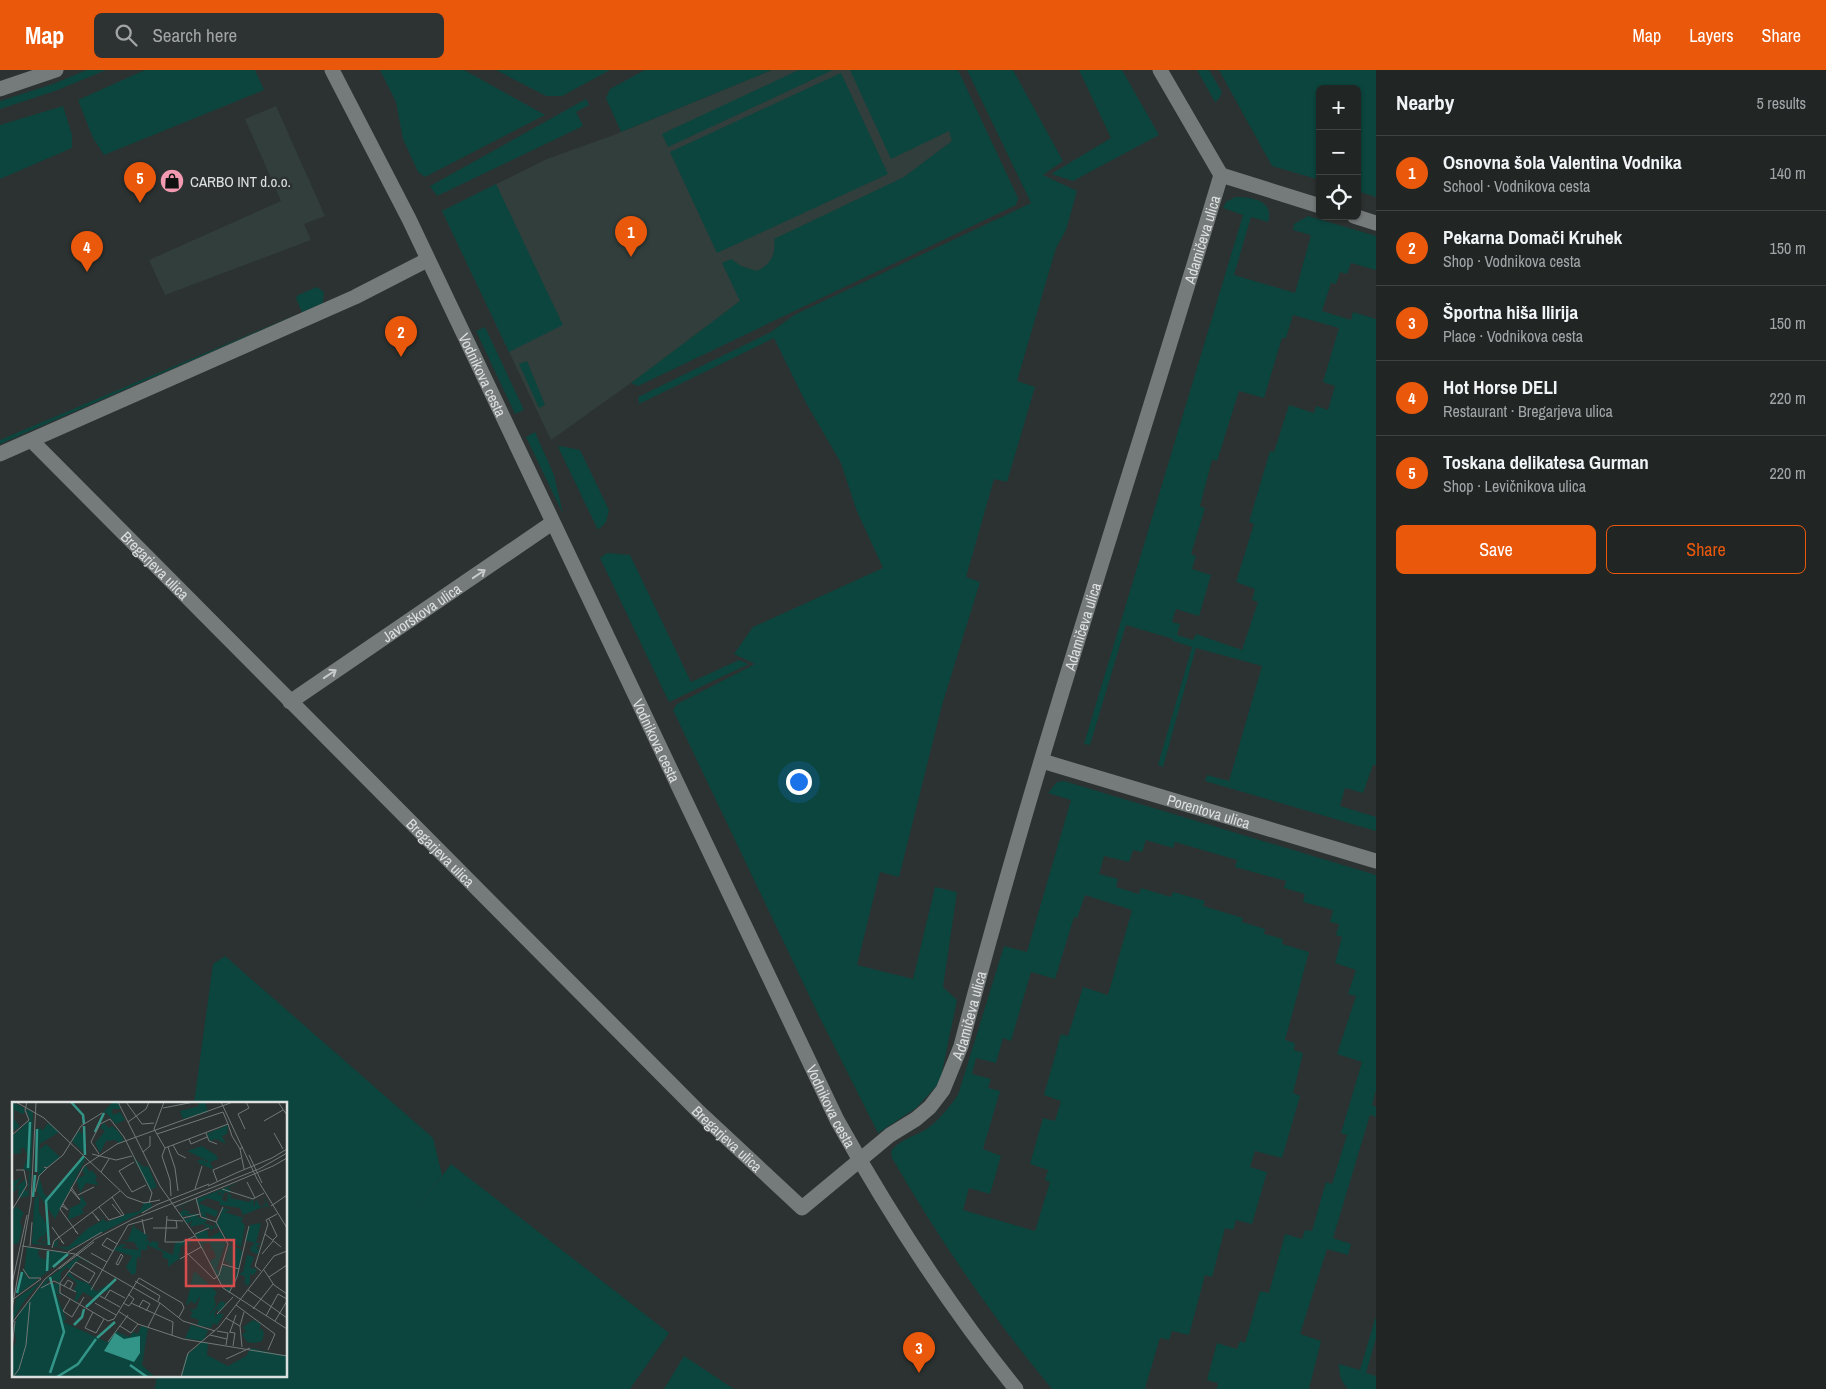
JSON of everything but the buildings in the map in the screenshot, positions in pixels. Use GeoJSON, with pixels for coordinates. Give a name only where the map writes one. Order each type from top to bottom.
{"type":"FeatureCollection","features":[{"type":"Feature","properties":{"kind":"street"},"geometry":{"type":"LineString","coordinates":[[0,89],[56,70]]}},
{"type":"Feature","properties":{"kind":"street","name":"Vodnikova cesta"},"geometry":{"type":"LineString","coordinates":[[332,70],[387,174],[837,1120],[904,1235],[952,1306],[1016,1389]]}},
{"type":"Feature","properties":{"kind":"street"},"geometry":{"type":"LineString","coordinates":[[1160,70],[1222,175],[1316,205]]}},
{"type":"Feature","properties":{"kind":"street","name":"Adamičeva ulica"},"geometry":{"type":"LineString","coordinates":[[859,1160],[930,1107],[943,1090],[960,1046],[983,960],[1042,761],[1222,175]]}},
{"type":"Feature","properties":{"kind":"street"},"geometry":{"type":"LineString","coordinates":[[1361,218],[1376,223]]}},
{"type":"Feature","properties":{"kind":"street"},"geometry":{"type":"LineString","coordinates":[[0,454],[354,297],[427,260]]}},
{"type":"Feature","properties":{"kind":"street","name":"Bregarjeva ulica"},"geometry":{"type":"LineString","coordinates":[[32,441],[699,1112],[802,1208],[859,1160]]}},
{"type":"Feature","properties":{"kind":"street","name":"Javorškova ulica"},"geometry":{"type":"LineString","coordinates":[[290,702],[552,523]]}},
{"type":"Feature","properties":{"kind":"street","name":"Porentova ulica"},"geometry":{"type":"LineString","coordinates":[[1042,761],[1376,862]]}},
{"type":"Feature","properties":{"kind":"shaded area"},"geometry":{"type":"Polygon","coordinates":[[[772,70],[951,70],[976,123],[649,370],[551,440],[442,211],[547,159],[614,135],[772,70]]]}},
{"type":"Feature","properties":{"kind":"shaded area"},"geometry":{"type":"Polygon","coordinates":[[[276,106],[325,216],[304,224],[311,240],[165,295],[149,260],[281,201],[245,119],[276,106]]]}},
{"type":"Feature","properties":{"kind":"green space"},"geometry":{"type":"Polygon","coordinates":[[[87,70],[106,70],[55,91],[0,109],[0,101],[53,84],[87,70]]]}},
{"type":"Feature","properties":{"kind":"green space"},"geometry":{"type":"Polygon","coordinates":[[[145,70],[255,70],[264,90],[104,155],[93,138],[78,100],[145,70]]]}},
{"type":"Feature","properties":{"kind":"green space"},"geometry":{"type":"Polygon","coordinates":[[[380,70],[464,70],[545,115],[425,177],[418,172],[403,139],[396,102],[380,70]]]}},
{"type":"Feature","properties":{"kind":"green space"},"geometry":{"type":"Polygon","coordinates":[[[496,70],[610,70],[562,96],[546,96],[496,70]]]}},
{"type":"Feature","properties":{"kind":"green space"},"geometry":{"type":"Polygon","coordinates":[[[645,70],[772,70],[621,132],[606,98],[610,89],[645,70]]]}},
{"type":"Feature","properties":{"kind":"green space"},"geometry":{"type":"Polygon","coordinates":[[[799,70],[833,70],[668,147],[662,134],[799,70]]]}},
{"type":"Feature","properties":{"kind":"green space"},"geometry":{"type":"Polygon","coordinates":[[[850,70],[958,70],[1018,198],[1016,205],[638,386],[631,383],[740,301],[722,263],[731,259],[741,266],[757,271],[769,262],[774,250],[774,239],[904,177],[952,141],[949,131],[891,159],[850,70]]]}},
{"type":"Feature","properties":{"kind":"green space"},"geometry":{"type":"Polygon","coordinates":[[[967,70],[1013,70],[1063,161],[1043,175],[1077,191],[1066,230],[1056,248],[1017,381],[1035,387],[1007,482],[994,479],[966,577],[980,582],[942,705],[899,877],[880,872],[857,965],[913,979],[935,887],[957,892],[943,987],[957,1000],[940,1082],[916,1108],[878,1133],[818,1014],[673,710],[677,704],[755,664],[734,654],[753,627],[883,568],[856,509],[841,463],[805,401],[774,338],[639,404],[638,397],[771,332],[794,315],[1031,203],[967,70]]]}},
{"type":"Feature","properties":{"kind":"green space"},"geometry":{"type":"Polygon","coordinates":[[[1079,70],[1122,70],[1159,135],[1073,181],[1051,174],[1111,138],[1079,70]]]}},
{"type":"Feature","properties":{"kind":"green space"},"geometry":{"type":"Polygon","coordinates":[[[1197,70],[1209,70],[1222,92],[1219,99],[1215,102],[1197,70]]]}},
{"type":"Feature","properties":{"kind":"green space"},"geometry":{"type":"Polygon","coordinates":[[[1219,70],[1376,70],[1376,197],[1361,192],[1361,85],[1316,85],[1316,179],[1272,166],[1219,70]]]}},
{"type":"Feature","properties":{"kind":"green space"},"geometry":{"type":"Polygon","coordinates":[[[841,73],[888,174],[717,253],[670,152],[841,73]]]}},
{"type":"Feature","properties":{"kind":"green space"},"geometry":{"type":"Polygon","coordinates":[[[586,99],[589,105],[576,112],[583,126],[437,196],[430,186],[586,99]]]}},
{"type":"Feature","properties":{"kind":"green space"},"geometry":{"type":"Polygon","coordinates":[[[63,106],[72,135],[72,148],[0,179],[0,125],[63,106]]]}},
{"type":"Feature","properties":{"kind":"green space"},"geometry":{"type":"Polygon","coordinates":[[[496,184],[563,325],[509,352],[442,211],[496,184]]]}},
{"type":"Feature","properties":{"kind":"green space"},"geometry":{"type":"Polygon","coordinates":[[[1235,197],[1248,198],[1265,204],[1269,215],[1268,222],[1251,217],[1234,275],[1295,293],[1311,235],[1293,230],[1294,224],[1308,216],[1316,220],[1376,236],[1376,270],[1351,263],[1347,274],[1340,272],[1336,284],[1331,283],[1322,311],[1351,320],[1353,312],[1376,319],[1376,765],[1373,765],[1363,793],[1345,788],[1340,806],[1376,817],[1376,831],[1205,781],[1207,775],[1229,781],[1262,666],[1196,648],[1163,767],[1158,765],[1192,647],[1173,641],[1173,639],[1126,625],[1090,745],[1084,744],[1243,215],[1223,208],[1226,202],[1235,197]],[[1293,315],[1286,338],[1282,338],[1264,398],[1239,391],[1217,461],[1212,460],[1200,506],[1205,508],[1191,554],[1196,556],[1192,569],[1211,575],[1199,616],[1176,609],[1172,622],[1180,624],[1177,635],[1193,640],[1196,634],[1242,650],[1258,602],[1252,600],[1255,589],[1236,582],[1254,524],[1249,522],[1270,451],[1274,452],[1289,405],[1314,413],[1316,406],[1328,410],[1335,386],[1323,382],[1339,328],[1293,315]]]}},
{"type":"Feature","properties":{"kind":"green space"},"geometry":{"type":"Polygon","coordinates":[[[317,287],[324,292],[323,303],[0,444],[0,440],[302,312],[296,298],[298,295],[317,287]]]}},
{"type":"Feature","properties":{"kind":"green space"},"geometry":{"type":"Polygon","coordinates":[[[485,327],[524,410],[515,414],[476,331],[485,327]]]}},
{"type":"Feature","properties":{"kind":"green space"},"geometry":{"type":"Polygon","coordinates":[[[527,361],[545,405],[539,408],[519,364],[527,361]]]}},
{"type":"Feature","properties":{"kind":"green space"},"geometry":{"type":"Polygon","coordinates":[[[535,432],[554,475],[563,514],[526,437],[535,432]]]}},
{"type":"Feature","properties":{"kind":"green space"},"geometry":{"type":"Polygon","coordinates":[[[558,447],[580,450],[609,510],[606,522],[598,530],[558,447]]]}},
{"type":"Feature","properties":{"kind":"green space"},"geometry":{"type":"Polygon","coordinates":[[[607,553],[630,555],[691,682],[739,660],[749,664],[669,702],[600,558],[607,553]]]}},
{"type":"Feature","properties":{"kind":"green space"},"geometry":{"type":"Polygon","coordinates":[[[1064,781],[1376,875],[1376,1090],[1372,1105],[1376,1107],[1376,1117],[1370,1115],[1333,1238],[1351,1244],[1348,1255],[1327,1249],[1300,1334],[1321,1341],[1309,1389],[1217,1389],[1218,1383],[1207,1380],[1217,1343],[1237,1349],[1240,1341],[1245,1343],[1260,1291],[1269,1293],[1285,1234],[1302,1239],[1305,1230],[1312,1231],[1326,1182],[1332,1184],[1347,1135],[1341,1133],[1362,1062],[1337,1054],[1356,996],[1348,994],[1356,970],[1335,963],[1342,937],[1336,935],[1339,924],[1330,922],[1333,910],[1303,902],[1305,894],[1284,888],[1286,881],[1235,867],[1237,860],[1175,842],[1173,848],[1146,840],[1142,852],[1133,850],[1129,862],[1104,856],[1099,874],[1118,879],[1116,887],[1139,894],[1141,888],[1171,897],[1173,892],[1205,901],[1203,906],[1243,918],[1242,922],[1265,929],[1264,934],[1283,939],[1282,944],[1309,952],[1285,1040],[1295,1043],[1294,1050],[1303,1053],[1293,1093],[1300,1096],[1282,1158],[1255,1151],[1250,1167],[1267,1172],[1252,1224],[1236,1220],[1233,1230],[1225,1228],[1212,1277],[1205,1275],[1189,1335],[1172,1331],[1169,1340],[1160,1338],[1145,1388],[1148,1389],[1052,1389],[987,1306],[928,1218],[892,1158],[891,1151],[895,1147],[932,1124],[944,1113],[958,1095],[1004,946],[1027,952],[1071,800],[1048,793],[1057,782],[1064,781]],[[1085,895],[1077,918],[1074,917],[1055,979],[1031,972],[1011,1041],[1003,1038],[996,1063],[976,1058],[972,1074],[991,1079],[988,1088],[1000,1091],[983,1149],[1001,1156],[990,1194],[969,1188],[963,1210],[1035,1231],[1050,1182],[1045,1180],[1048,1170],[1030,1164],[1043,1118],[1055,1121],[1061,1101],[1044,1095],[1061,1034],[1068,1036],[1083,987],[1108,995],[1132,910],[1085,895]]]}},
{"type":"Feature","properties":{"kind":"green space"},"geometry":{"type":"Polygon","coordinates":[[[225,956],[433,1138],[442,1175],[415,1211],[451,1164],[669,1333],[630,1389],[155,1389],[157,1376],[288,1376],[288,1102],[194,1102],[213,964],[225,956]]]}},
{"type":"Feature","properties":{"kind":"green space"},"geometry":{"type":"Polygon","coordinates":[[[1376,1316],[1376,1338],[1366,1373],[1376,1376],[1376,1389],[1348,1389],[1341,1378],[1339,1364],[1360,1370],[1376,1316]]]}},
{"type":"Feature","properties":{"kind":"green space"},"geometry":{"type":"Polygon","coordinates":[[[684,1356],[734,1389],[664,1389],[684,1356]]]}},
{"type":"Feature","properties":{"kind":"place","name":"CARBO INT d.o.o."},"geometry":{"type":"Point","coordinates":[172,181]}},
{"type":"Feature","properties":{"kind":"place","name":"Toskana delikatesa Gurman"},"geometry":{"type":"Point","coordinates":[140,203]}},
{"type":"Feature","properties":{"kind":"place","name":"Osnovna šola Valentina Vodnika"},"geometry":{"type":"Point","coordinates":[631,257]}},
{"type":"Feature","properties":{"kind":"place","name":"Hot Horse DELI"},"geometry":{"type":"Point","coordinates":[87,272]}},
{"type":"Feature","properties":{"kind":"place","name":"Pekarna Domači Kruhek"},"geometry":{"type":"Point","coordinates":[401,357]}},
{"type":"Feature","properties":{"kind":"place","name":"Športna hiša Ilirija"},"geometry":{"type":"Point","coordinates":[919,1373]}}]}
